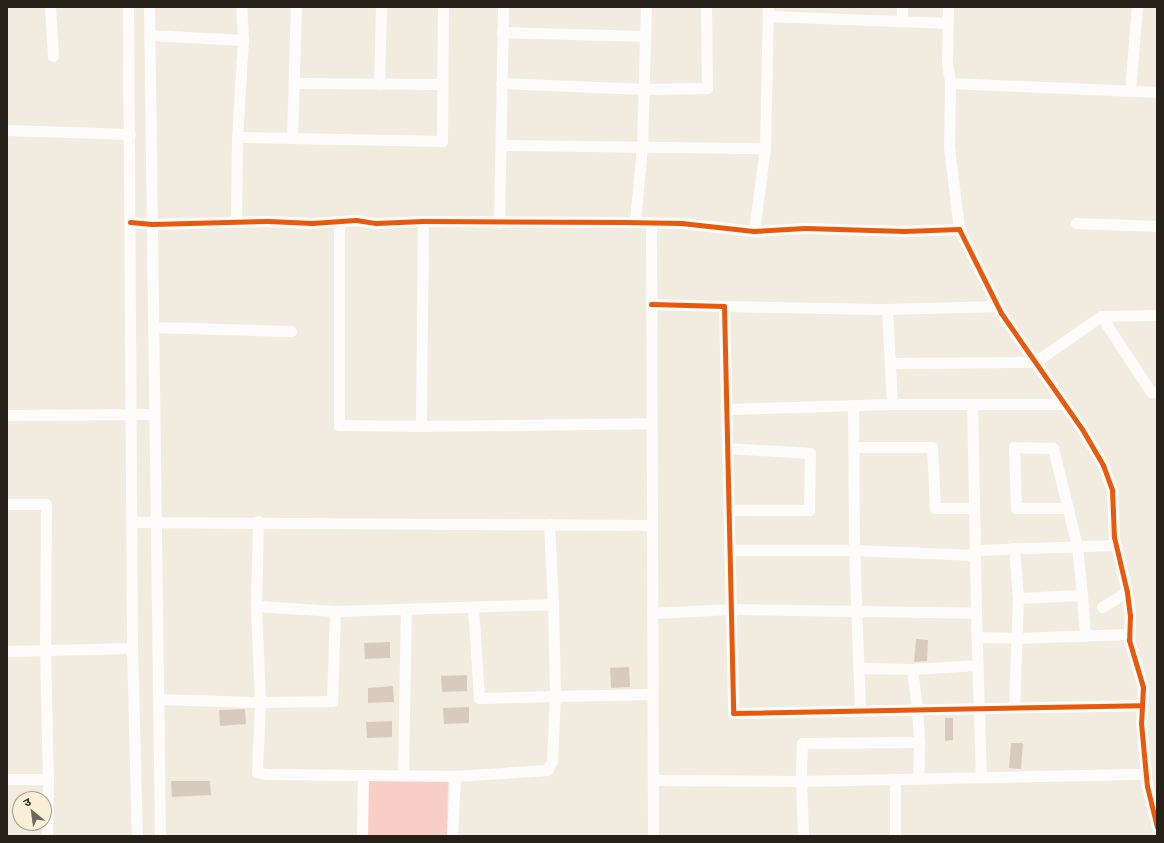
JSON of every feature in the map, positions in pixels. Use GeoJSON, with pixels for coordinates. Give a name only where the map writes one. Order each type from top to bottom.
{"type":"FeatureCollection","features":[{"type":"Feature","properties":{"kind":"street"},"geometry":{"type":"LineString","coordinates":[[50,7],[52,56]]}},
{"type":"Feature","properties":{"kind":"street"},"geometry":{"type":"LineString","coordinates":[[128,7],[132,414],[132,648],[137,836]]}},
{"type":"Feature","properties":{"kind":"street"},"geometry":{"type":"LineString","coordinates":[[149,7],[160,836]]}},
{"type":"Feature","properties":{"kind":"street"},"geometry":{"type":"LineString","coordinates":[[236,222],[237,137],[243,40],[241,7]]}},
{"type":"Feature","properties":{"kind":"street"},"geometry":{"type":"LineString","coordinates":[[292,138],[296,7]]}},
{"type":"Feature","properties":{"kind":"street"},"geometry":{"type":"LineString","coordinates":[[379,84],[381,7]]}},
{"type":"Feature","properties":{"kind":"street"},"geometry":{"type":"LineString","coordinates":[[237,137],[442,141],[443,7]]}},
{"type":"Feature","properties":{"kind":"street"},"geometry":{"type":"LineString","coordinates":[[499,222],[503,7]]}},
{"type":"Feature","properties":{"kind":"street"},"geometry":{"type":"LineString","coordinates":[[636,222],[642,147],[646,7]]}},
{"type":"Feature","properties":{"kind":"street"},"geometry":{"type":"LineString","coordinates":[[502,83],[643,89],[707,88],[706,7]]}},
{"type":"Feature","properties":{"kind":"street"},"geometry":{"type":"LineString","coordinates":[[902,7],[902,21]]}},
{"type":"Feature","properties":{"kind":"street"},"geometry":{"type":"LineString","coordinates":[[948,7],[947,63],[950,83],[949,147],[959,229],[998,306],[1082,429],[1103,465],[1112,490],[1112,517],[1116,545],[1127,592],[1129,640],[1143,687],[1141,705],[1146,786],[1157,827]]}},
{"type":"Feature","properties":{"kind":"street"},"geometry":{"type":"LineString","coordinates":[[1130,90],[1137,7]]}},
{"type":"Feature","properties":{"kind":"street"},"geometry":{"type":"LineString","coordinates":[[754,230],[765,148],[768,11],[812,12],[902,21],[948,23]]}},
{"type":"Feature","properties":{"kind":"street"},"geometry":{"type":"LineString","coordinates":[[502,32],[645,36]]}},
{"type":"Feature","properties":{"kind":"street"},"geometry":{"type":"LineString","coordinates":[[149,35],[243,40]]}},
{"type":"Feature","properties":{"kind":"street"},"geometry":{"type":"LineString","coordinates":[[294,83],[442,84]]}},
{"type":"Feature","properties":{"kind":"street"},"geometry":{"type":"LineString","coordinates":[[950,83],[1157,92]]}},
{"type":"Feature","properties":{"kind":"street"},"geometry":{"type":"LineString","coordinates":[[7,130],[130,134]]}},
{"type":"Feature","properties":{"kind":"street"},"geometry":{"type":"LineString","coordinates":[[501,145],[765,148]]}},
{"type":"Feature","properties":{"kind":"street"},"geometry":{"type":"LineString","coordinates":[[130,222],[152,224],[340,222],[356,220],[376,223],[423,221],[636,222],[731,227],[754,230],[805,228],[904,231],[959,229]]}},
{"type":"Feature","properties":{"kind":"street"},"geometry":{"type":"LineString","coordinates":[[422,426],[423,221]]}},
{"type":"Feature","properties":{"kind":"street"},"geometry":{"type":"LineString","coordinates":[[340,222],[339,425],[422,426],[652,423]]}},
{"type":"Feature","properties":{"kind":"street"},"geometry":{"type":"LineString","coordinates":[[651,223],[653,836]]}},
{"type":"Feature","properties":{"kind":"street"},"geometry":{"type":"LineString","coordinates":[[1076,223],[1157,226]]}},
{"type":"Feature","properties":{"kind":"street"},"geometry":{"type":"LineString","coordinates":[[651,304],[887,309],[998,306]]}},
{"type":"Feature","properties":{"kind":"street"},"geometry":{"type":"LineString","coordinates":[[724,306],[733,712],[1141,705]]}},
{"type":"Feature","properties":{"kind":"street"},"geometry":{"type":"LineString","coordinates":[[887,309],[892,404]]}},
{"type":"Feature","properties":{"kind":"street"},"geometry":{"type":"LineString","coordinates":[[890,363],[1035,362],[1101,316],[1157,315]]}},
{"type":"Feature","properties":{"kind":"street"},"geometry":{"type":"LineString","coordinates":[[1101,316],[1151,392],[1157,392]]}},
{"type":"Feature","properties":{"kind":"street"},"geometry":{"type":"LineString","coordinates":[[153,327],[291,331]]}},
{"type":"Feature","properties":{"kind":"street"},"geometry":{"type":"LineString","coordinates":[[726,409],[892,404],[1064,404]]}},
{"type":"Feature","properties":{"kind":"street"},"geometry":{"type":"LineString","coordinates":[[972,404],[981,777]]}},
{"type":"Feature","properties":{"kind":"street"},"geometry":{"type":"LineString","coordinates":[[853,405],[854,550],[860,710]]}},
{"type":"Feature","properties":{"kind":"street"},"geometry":{"type":"LineString","coordinates":[[7,415],[154,414]]}},
{"type":"Feature","properties":{"kind":"street"},"geometry":{"type":"LineString","coordinates":[[853,447],[932,447],[935,508],[974,508]]}},
{"type":"Feature","properties":{"kind":"street"},"geometry":{"type":"LineString","coordinates":[[1068,508],[1016,508],[1014,447],[1053,448],[1068,508],[1077,546],[1085,636]]}},
{"type":"Feature","properties":{"kind":"street"},"geometry":{"type":"LineString","coordinates":[[727,448],[810,453],[809,510],[728,510]]}},
{"type":"Feature","properties":{"kind":"street"},"geometry":{"type":"LineString","coordinates":[[7,504],[46,504],[45,651],[48,779],[47,836]]}},
{"type":"Feature","properties":{"kind":"street"},"geometry":{"type":"LineString","coordinates":[[132,522],[258,521],[652,524]]}},
{"type":"Feature","properties":{"kind":"street"},"geometry":{"type":"LineString","coordinates":[[258,521],[256,606],[260,702],[256,772],[266,774],[455,776],[547,770],[552,761],[555,696],[553,604],[549,524]]}},
{"type":"Feature","properties":{"kind":"street"},"geometry":{"type":"LineString","coordinates":[[729,550],[975,552],[1014,548],[1116,545]]}},
{"type":"Feature","properties":{"kind":"street"},"geometry":{"type":"LineString","coordinates":[[1014,548],[1018,598],[1014,707]]}},
{"type":"Feature","properties":{"kind":"street"},"geometry":{"type":"LineString","coordinates":[[1102,607],[1127,592]]}},
{"type":"Feature","properties":{"kind":"street"},"geometry":{"type":"LineString","coordinates":[[1018,598],[1082,595]]}},
{"type":"Feature","properties":{"kind":"street"},"geometry":{"type":"LineString","coordinates":[[256,606],[336,611],[553,604]]}},
{"type":"Feature","properties":{"kind":"street"},"geometry":{"type":"LineString","coordinates":[[473,607],[479,698],[652,694]]}},
{"type":"Feature","properties":{"kind":"street"},"geometry":{"type":"LineString","coordinates":[[403,775],[406,609]]}},
{"type":"Feature","properties":{"kind":"street"},"geometry":{"type":"LineString","coordinates":[[652,613],[731,609],[976,613]]}},
{"type":"Feature","properties":{"kind":"street"},"geometry":{"type":"LineString","coordinates":[[158,699],[260,702],[332,701],[336,611]]}},
{"type":"Feature","properties":{"kind":"street"},"geometry":{"type":"LineString","coordinates":[[977,637],[1016,638],[1129,634]]}},
{"type":"Feature","properties":{"kind":"street"},"geometry":{"type":"LineString","coordinates":[[7,651],[132,648]]}},
{"type":"Feature","properties":{"kind":"street"},"geometry":{"type":"LineString","coordinates":[[858,668],[912,669],[978,664]]}},
{"type":"Feature","properties":{"kind":"street"},"geometry":{"type":"LineString","coordinates":[[912,669],[918,709],[918,779]]}},
{"type":"Feature","properties":{"kind":"street"},"geometry":{"type":"LineString","coordinates":[[803,836],[801,781],[802,743],[919,742]]}},
{"type":"Feature","properties":{"kind":"street"},"geometry":{"type":"LineString","coordinates":[[653,780],[895,780],[1146,774]]}},
{"type":"Feature","properties":{"kind":"street"},"geometry":{"type":"LineString","coordinates":[[362,836],[363,775]]}},
{"type":"Feature","properties":{"kind":"street"},"geometry":{"type":"LineString","coordinates":[[452,836],[455,776]]}},
{"type":"Feature","properties":{"kind":"street"},"geometry":{"type":"LineString","coordinates":[[7,779],[48,779]]}},
{"type":"Feature","properties":{"kind":"street"},"geometry":{"type":"LineString","coordinates":[[895,780],[895,836]]}},
{"type":"Feature","properties":{"kind":"shaded area"},"geometry":{"type":"Polygon","coordinates":[[[368,781],[448,781],[447,836],[367,836],[368,781]]]}},
{"type":"Feature","properties":{"kind":"building"},"geometry":{"type":"Polygon","coordinates":[[[916,639],[928,640],[927,661],[914,662],[916,639]]]}},
{"type":"Feature","properties":{"kind":"building"},"geometry":{"type":"Polygon","coordinates":[[[390,642],[390,658],[365,659],[364,643],[390,642]]]}},
{"type":"Feature","properties":{"kind":"building"},"geometry":{"type":"Polygon","coordinates":[[[629,667],[630,687],[611,688],[610,668],[629,667]]]}},
{"type":"Feature","properties":{"kind":"building"},"geometry":{"type":"Polygon","coordinates":[[[467,675],[467,691],[442,692],[441,676],[467,675]]]}},
{"type":"Feature","properties":{"kind":"building"},"geometry":{"type":"Polygon","coordinates":[[[393,686],[394,702],[368,703],[368,688],[393,686]]]}},
{"type":"Feature","properties":{"kind":"building"},"geometry":{"type":"Polygon","coordinates":[[[469,707],[469,723],[444,724],[443,708],[469,707]]]}},
{"type":"Feature","properties":{"kind":"building"},"geometry":{"type":"Polygon","coordinates":[[[245,709],[246,724],[220,726],[219,710],[245,709]]]}},
{"type":"Feature","properties":{"kind":"building"},"geometry":{"type":"Polygon","coordinates":[[[945,718],[953,718],[953,740],[945,741],[945,718]]]}},
{"type":"Feature","properties":{"kind":"building"},"geometry":{"type":"Polygon","coordinates":[[[392,721],[392,737],[367,738],[366,722],[392,721]]]}},
{"type":"Feature","properties":{"kind":"building"},"geometry":{"type":"Polygon","coordinates":[[[1011,743],[1023,743],[1021,769],[1009,768],[1011,743]]]}},
{"type":"Feature","properties":{"kind":"building"},"geometry":{"type":"Polygon","coordinates":[[[171,781],[210,781],[211,795],[172,797],[171,781]]]}},
{"type":"Feature","properties":{"kind":"cycle path"},"geometry":{"type":"LineString","coordinates":[[130,222],[152,224],[268,221],[312,223],[356,220],[376,223],[423,221],[623,222],[681,223],[754,231],[805,228],[904,231],[959,229],[1001,313],[1082,429],[1103,465],[1112,490],[1114,537],[1127,592],[1130,615],[1129,640],[1143,687],[1141,723],[1147,786],[1157,827]]}},
{"type":"Feature","properties":{"kind":"cycle path"},"geometry":{"type":"LineString","coordinates":[[651,304],[724,306],[733,713],[1141,705]]}}]}
